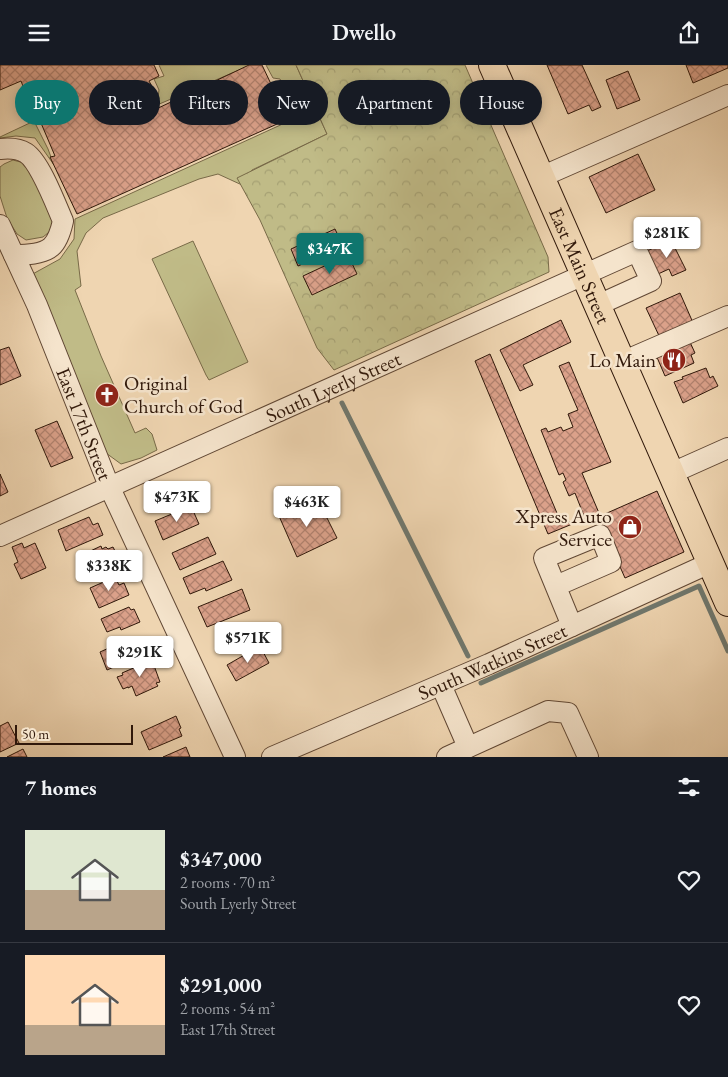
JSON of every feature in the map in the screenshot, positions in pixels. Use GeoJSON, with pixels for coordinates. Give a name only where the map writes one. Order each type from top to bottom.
{"type":"FeatureCollection","features":[{"type":"Feature","properties":{"kind":"main road","name":"East Main Street"},"geometry":{"type":"LineString","coordinates":[[492,65],[728,603]]}},
{"type":"Feature","properties":{"kind":"street"},"geometry":{"type":"LineString","coordinates":[[542,177],[728,95]]}},
{"type":"Feature","properties":{"kind":"street"},"geometry":{"type":"LineString","coordinates":[[0,149],[12,148],[27,153],[37,165],[63,221],[59,236],[50,248],[32,254],[14,255]]}},
{"type":"Feature","properties":{"kind":"street","name":"East 17th Street"},"geometry":{"type":"LineString","coordinates":[[0,225],[37,305],[109,486],[235,757]]}},
{"type":"Feature","properties":{"kind":"street","name":"South Lyerly Street"},"geometry":{"type":"LineString","coordinates":[[0,536],[637,251],[651,281],[598,305]]}},
{"type":"Feature","properties":{"kind":"street"},"geometry":{"type":"LineString","coordinates":[[622,362],[728,317]]}},
{"type":"Feature","properties":{"kind":"street"},"geometry":{"type":"LineString","coordinates":[[672,473],[728,448]]}},
{"type":"Feature","properties":{"kind":"street","name":"South Watkins Street"},"geometry":{"type":"LineString","coordinates":[[272,757],[441,685],[710,563]]}},
{"type":"Feature","properties":{"kind":"street"},"geometry":{"type":"LineString","coordinates":[[556,586],[572,626]]}},
{"type":"Feature","properties":{"kind":"street"},"geometry":{"type":"LineString","coordinates":[[441,685],[468,747]]}},
{"type":"Feature","properties":{"kind":"street"},"geometry":{"type":"LineString","coordinates":[[447,757],[548,711],[568,713],[588,757]]}},
{"type":"Feature","properties":{"kind":"green space"},"geometry":{"type":"Polygon","coordinates":[[[159,65],[251,65],[216,80],[170,80],[170,99],[160,104],[160,80],[154,79],[164,76],[159,65]]]}},
{"type":"Feature","properties":{"kind":"green space"},"geometry":{"type":"Polygon","coordinates":[[[266,65],[296,65],[303,80],[281,80],[273,78],[266,65]]]}},
{"type":"Feature","properties":{"kind":"green space"},"geometry":{"type":"Polygon","coordinates":[[[296,65],[465,65],[471,80],[460,80],[460,125],[491,125],[548,257],[549,272],[334,370],[317,348],[260,220],[237,178],[327,134],[323,125],[328,125],[328,80],[303,80],[296,65]]]}},
{"type":"Feature","properties":{"kind":"green space"},"geometry":{"type":"Polygon","coordinates":[[[26,125],[36,125],[54,165],[35,138],[0,137],[26,125]]]}},
{"type":"Feature","properties":{"kind":"green space"},"geometry":{"type":"Polygon","coordinates":[[[280,125],[323,125],[327,134],[252,170],[242,185],[218,174],[199,179],[103,218],[86,233],[77,251],[81,286],[75,290],[101,356],[135,433],[146,428],[152,434],[157,450],[141,458],[121,464],[106,453],[29,276],[60,259],[74,239],[75,219],[280,125]]]}},
{"type":"Feature","properties":{"kind":"green space"},"geometry":{"type":"Polygon","coordinates":[[[13,160],[24,163],[30,169],[52,218],[53,229],[43,237],[26,240],[17,234],[7,218],[0,196],[0,167],[13,160]]]}},
{"type":"Feature","properties":{"kind":"green space"},"geometry":{"type":"Polygon","coordinates":[[[193,241],[248,362],[209,380],[152,259],[193,241]]]}},
{"type":"Feature","properties":{"kind":"building"},"geometry":{"type":"Polygon","coordinates":[[[0,65],[154,65],[159,76],[151,80],[89,80],[89,125],[160,125],[160,107],[170,102],[170,125],[248,125],[248,80],[217,80],[249,65],[262,65],[269,80],[258,80],[258,125],[275,125],[77,214],[50,157],[55,156],[42,125],[79,125],[79,80],[15,80],[15,84],[0,90],[0,65]]]}},
{"type":"Feature","properties":{"kind":"building"},"geometry":{"type":"Polygon","coordinates":[[[547,65],[582,65],[601,107],[592,111],[589,105],[568,114],[547,65]]]}},
{"type":"Feature","properties":{"kind":"building"},"geometry":{"type":"Polygon","coordinates":[[[686,65],[728,65],[728,68],[693,83],[686,65]]]}},
{"type":"Feature","properties":{"kind":"building"},"geometry":{"type":"Polygon","coordinates":[[[628,71],[640,100],[617,109],[606,80],[628,71]]]}},
{"type":"Feature","properties":{"kind":"building"},"geometry":{"type":"Polygon","coordinates":[[[638,154],[655,190],[606,213],[589,177],[638,154]]]}},
{"type":"Feature","properties":{"kind":"building"},"geometry":{"type":"Polygon","coordinates":[[[335,229],[343,246],[298,266],[291,249],[335,229]]]}},
{"type":"Feature","properties":{"kind":"building"},"geometry":{"type":"Polygon","coordinates":[[[671,240],[686,270],[672,276],[669,269],[658,274],[647,251],[671,240]]]}},
{"type":"Feature","properties":{"kind":"building"},"geometry":{"type":"Polygon","coordinates":[[[348,255],[357,274],[312,295],[303,276],[348,255]]]}},
{"type":"Feature","properties":{"kind":"building"},"geometry":{"type":"Polygon","coordinates":[[[680,293],[694,325],[661,340],[646,308],[680,293]]]}},
{"type":"Feature","properties":{"kind":"building"},"geometry":{"type":"Polygon","coordinates":[[[561,320],[571,342],[523,365],[533,385],[520,391],[500,350],[561,320]]]}},
{"type":"Feature","properties":{"kind":"building"},"geometry":{"type":"Polygon","coordinates":[[[689,340],[695,353],[691,355],[694,363],[665,376],[656,355],[689,340]]]}},
{"type":"Feature","properties":{"kind":"building"},"geometry":{"type":"Polygon","coordinates":[[[9,347],[21,376],[0,385],[0,350],[9,347]]]}},
{"type":"Feature","properties":{"kind":"building"},"geometry":{"type":"Polygon","coordinates":[[[490,354],[562,525],[584,516],[575,493],[569,496],[563,482],[566,480],[563,473],[559,475],[541,430],[546,428],[548,432],[561,427],[563,431],[573,427],[568,414],[578,410],[559,366],[569,362],[611,462],[582,473],[599,513],[548,534],[475,361],[490,354]]]}},
{"type":"Feature","properties":{"kind":"building"},"geometry":{"type":"Polygon","coordinates":[[[706,368],[710,378],[713,376],[718,386],[683,403],[674,382],[706,368]]]}},
{"type":"Feature","properties":{"kind":"building"},"geometry":{"type":"Polygon","coordinates":[[[57,421],[73,458],[51,467],[35,430],[57,421]]]}},
{"type":"Feature","properties":{"kind":"building"},"geometry":{"type":"Polygon","coordinates":[[[0,474],[8,492],[0,496],[0,474]]]}},
{"type":"Feature","properties":{"kind":"building"},"geometry":{"type":"Polygon","coordinates":[[[161,486],[167,501],[152,508],[146,493],[161,486]]]}},
{"type":"Feature","properties":{"kind":"building"},"geometry":{"type":"Polygon","coordinates":[[[657,491],[684,552],[625,578],[598,517],[657,491]]]}},
{"type":"Feature","properties":{"kind":"building"},"geometry":{"type":"Polygon","coordinates":[[[307,502],[311,509],[319,505],[337,538],[297,557],[279,516],[307,502]]]}},
{"type":"Feature","properties":{"kind":"building"},"geometry":{"type":"Polygon","coordinates":[[[191,506],[199,524],[163,540],[155,521],[191,506]]]}},
{"type":"Feature","properties":{"kind":"building"},"geometry":{"type":"Polygon","coordinates":[[[89,517],[93,525],[98,523],[103,535],[66,551],[58,530],[89,517]]]}},
{"type":"Feature","properties":{"kind":"building"},"geometry":{"type":"Polygon","coordinates":[[[208,537],[216,554],[180,570],[172,553],[208,537]]]}},
{"type":"Feature","properties":{"kind":"building"},"geometry":{"type":"Polygon","coordinates":[[[22,543],[24,548],[35,543],[46,568],[21,579],[14,564],[18,562],[12,547],[22,543]]]}},
{"type":"Feature","properties":{"kind":"building"},"geometry":{"type":"Polygon","coordinates":[[[101,546],[102,549],[113,547],[117,555],[111,558],[116,567],[98,576],[90,559],[87,561],[84,554],[101,546]]]}},
{"type":"Feature","properties":{"kind":"building"},"geometry":{"type":"Polygon","coordinates":[[[223,561],[232,580],[206,591],[205,588],[190,594],[183,578],[223,561]]]}},
{"type":"Feature","properties":{"kind":"building"},"geometry":{"type":"Polygon","coordinates":[[[115,577],[119,585],[124,583],[129,595],[99,608],[90,588],[115,577]]]}},
{"type":"Feature","properties":{"kind":"building"},"geometry":{"type":"Polygon","coordinates":[[[242,589],[250,610],[207,627],[198,607],[242,589]]]}},
{"type":"Feature","properties":{"kind":"building"},"geometry":{"type":"Polygon","coordinates":[[[129,607],[131,610],[134,609],[140,622],[121,630],[120,627],[107,632],[101,619],[129,607]]]}},
{"type":"Feature","properties":{"kind":"building"},"geometry":{"type":"Polygon","coordinates":[[[133,637],[135,643],[140,641],[146,653],[107,670],[100,652],[133,637]]]}},
{"type":"Feature","properties":{"kind":"building"},"geometry":{"type":"Polygon","coordinates":[[[260,646],[269,663],[236,681],[227,665],[260,646]]]}},
{"type":"Feature","properties":{"kind":"building"},"geometry":{"type":"Polygon","coordinates":[[[152,660],[160,682],[156,683],[158,686],[136,696],[132,686],[123,689],[117,677],[152,660]]]}},
{"type":"Feature","properties":{"kind":"building"},"geometry":{"type":"Polygon","coordinates":[[[176,716],[182,736],[149,750],[141,732],[176,716]]]}},
{"type":"Feature","properties":{"kind":"building"},"geometry":{"type":"Polygon","coordinates":[[[8,722],[19,743],[0,752],[0,726],[8,722]]]}},
{"type":"Feature","properties":{"kind":"building"},"geometry":{"type":"Polygon","coordinates":[[[186,747],[190,757],[163,757],[186,747]]]}},
{"type":"Feature","properties":{"kind":"building"},"geometry":{"type":"Polygon","coordinates":[[[23,749],[27,757],[7,757],[23,749]]]}},
{"type":"Feature","properties":{"kind":"waterway"},"geometry":{"type":"LineString","coordinates":[[342,403],[468,656]]}},
{"type":"Feature","properties":{"kind":"waterway"},"geometry":{"type":"LineString","coordinates":[[481,683],[699,586],[728,651]]}},
{"type":"Feature","properties":{"kind":"place","name":"Lo Main"},"geometry":{"type":"Point","coordinates":[674,360]}},
{"type":"Feature","properties":{"kind":"place","name":"Original Church of God"},"geometry":{"type":"Point","coordinates":[107,395]}},
{"type":"Feature","properties":{"kind":"place","name":"Xpress Auto Service"},"geometry":{"type":"Point","coordinates":[630,527]}}]}
